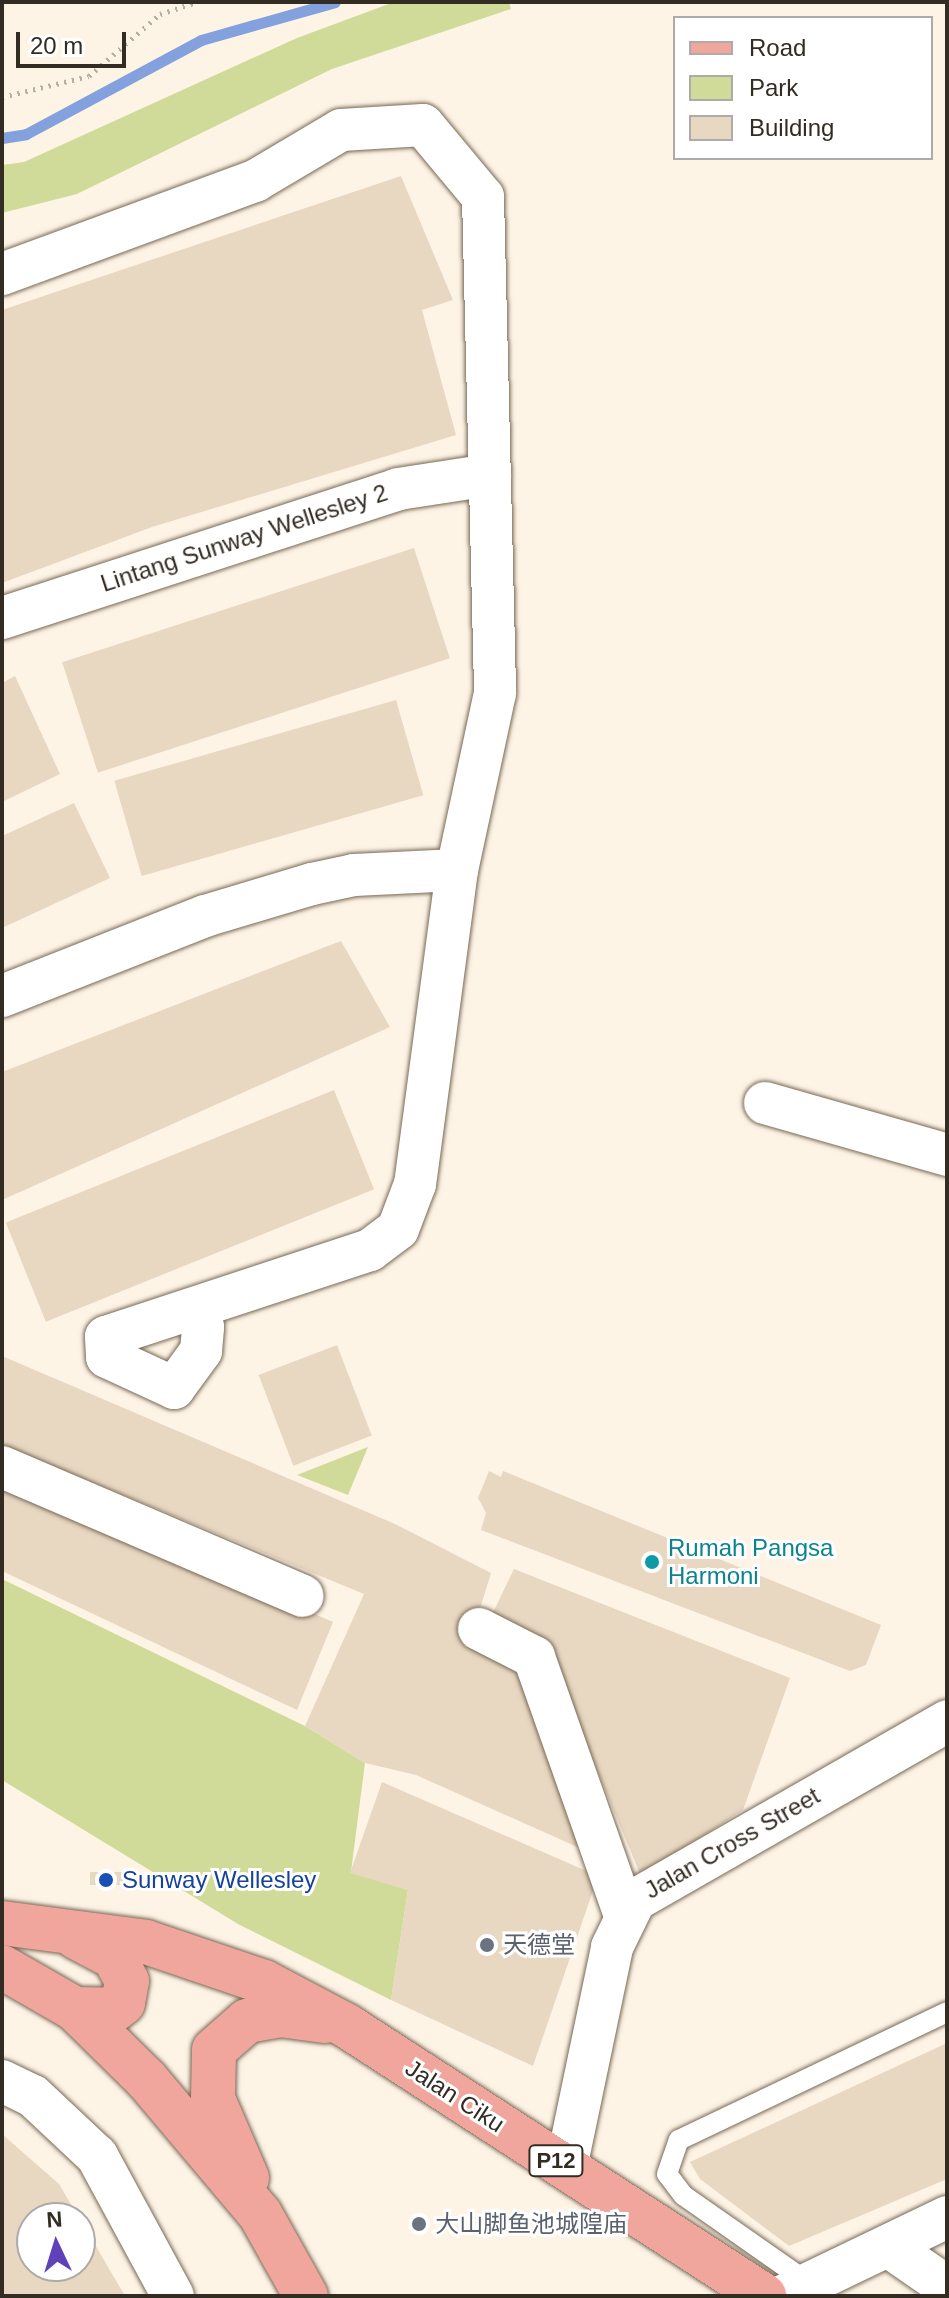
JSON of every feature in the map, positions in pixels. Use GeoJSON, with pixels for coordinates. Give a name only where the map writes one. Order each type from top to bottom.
{"type":"FeatureCollection","features":[{"type":"Feature","properties":{"kind":"main road","name":"P12"},"geometry":{"type":"LineString","coordinates":[[2,1923],[175,1949],[264,1982],[347,2026]]}},
{"type":"Feature","properties":{"kind":"main road"},"geometry":{"type":"LineString","coordinates":[[69,1933],[114,1957],[127,1981],[123,2003],[114,2010],[75,2009]]}},
{"type":"Feature","properties":{"kind":"main road"},"geometry":{"type":"LineString","coordinates":[[2,1967],[75,2009],[174,2110],[260,2214]]}},
{"type":"Feature","properties":{"kind":"main road"},"geometry":{"type":"LineString","coordinates":[[306,2296],[260,2214],[213,2099],[214,2050],[235,2027],[266,2017],[296,2016],[347,2026]]}},
{"type":"Feature","properties":{"kind":"main road","name":"Jalan Ciku"},"geometry":{"type":"LineString","coordinates":[[347,2026],[764,2296]]}},
{"type":"Feature","properties":{"kind":"street"},"geometry":{"type":"LineString","coordinates":[[2,274],[255,181],[341,130],[423,125],[483,197],[495,693],[457,870],[415,1184],[398,1229],[370,1250],[195,1310]]}},
{"type":"Feature","properties":{"kind":"street","name":"Lintang Sunway Wellesley 2"},"geometry":{"type":"LineString","coordinates":[[2,618],[398,489],[490,475]]}},
{"type":"Feature","properties":{"kind":"street"},"geometry":{"type":"LineString","coordinates":[[2,996],[205,916],[312,884],[354,875],[457,870]]}},
{"type":"Feature","properties":{"kind":"street"},"geometry":{"type":"LineString","coordinates":[[765,1103],[947,1155]]}},
{"type":"Feature","properties":{"kind":"street"},"geometry":{"type":"LineString","coordinates":[[2,1467],[303,1596]]}},
{"type":"Feature","properties":{"kind":"street"},"geometry":{"type":"LineString","coordinates":[[479,1629],[534,1657],[625,1915]]}},
{"type":"Feature","properties":{"kind":"street","name":"Jalan Cross Street"},"geometry":{"type":"LineString","coordinates":[[566,2168],[605,1973],[625,1915],[647,1891],[947,1721]]}},
{"type":"Feature","properties":{"kind":"street"},"geometry":{"type":"LineString","coordinates":[[2,2081],[33,2096],[97,2156],[173,2296]]}},
{"type":"Feature","properties":{"kind":"street"},"geometry":{"type":"LineString","coordinates":[[797,2290],[947,2217]]}},
{"type":"Feature","properties":{"kind":"street"},"geometry":{"type":"LineString","coordinates":[[888,2246],[947,2287]]}},
{"type":"Feature","properties":{"kind":"lane"},"geometry":{"type":"LineString","coordinates":[[797,2290],[683,2195],[667,2174],[679,2140],[947,2012]]}},
{"type":"Feature","properties":{"kind":"path"},"geometry":{"type":"LineString","coordinates":[[2,97],[89,76],[160,14],[197,2]]}},
{"type":"Feature","properties":{"kind":"green space"},"geometry":{"type":"Polygon","coordinates":[[[394,2],[509,2],[511,9],[332,69],[77,194],[2,213],[2,165],[24,162],[297,38],[394,2]]]}},
{"type":"Feature","properties":{"kind":"green space"},"geometry":{"type":"Polygon","coordinates":[[[368,1447],[348,1495],[297,1475],[368,1447]]]}},
{"type":"Feature","properties":{"kind":"green space"},"geometry":{"type":"Polygon","coordinates":[[[2,1579],[305,1726],[365,1763],[351,1872],[408,1890],[391,2000],[238,1924],[2,1780],[2,1579]]]}},
{"type":"Feature","properties":{"kind":"building"},"geometry":{"type":"Polygon","coordinates":[[[401,176],[453,300],[422,310],[456,435],[152,527],[2,583],[2,310],[401,176]]]}},
{"type":"Feature","properties":{"kind":"building"},"geometry":{"type":"Polygon","coordinates":[[[414,548],[450,658],[98,773],[62,662],[414,548]]]}},
{"type":"Feature","properties":{"kind":"building"},"geometry":{"type":"Polygon","coordinates":[[[15,676],[60,774],[2,802],[2,683],[15,676]]]}},
{"type":"Feature","properties":{"kind":"building"},"geometry":{"type":"Polygon","coordinates":[[[396,700],[423,795],[142,876],[114,781],[396,700]]]}},
{"type":"Feature","properties":{"kind":"building"},"geometry":{"type":"Polygon","coordinates":[[[74,803],[110,878],[2,928],[2,836],[74,803]]]}},
{"type":"Feature","properties":{"kind":"building"},"geometry":{"type":"Polygon","coordinates":[[[341,941],[390,1027],[2,1200],[2,1072],[341,941]]]}},
{"type":"Feature","properties":{"kind":"building"},"geometry":{"type":"Polygon","coordinates":[[[334,1090],[374,1189],[46,1322],[6,1223],[334,1090]]]}},
{"type":"Feature","properties":{"kind":"building"},"geometry":{"type":"Polygon","coordinates":[[[337,1345],[372,1436],[293,1466],[259,1375],[337,1345]]]}},
{"type":"Feature","properties":{"kind":"building"},"geometry":{"type":"Polygon","coordinates":[[[2,1356],[395,1524],[491,1573],[470,1641],[518,1665],[593,1854],[416,1775],[365,1763],[305,1726],[364,1594],[2,1445],[2,1356]]]}},
{"type":"Feature","properties":{"kind":"building","name":"Rumah Pangsa Harmoni"},"geometry":{"type":"Polygon","coordinates":[[[489,1471],[501,1477],[503,1471],[881,1625],[866,1665],[850,1671],[481,1530],[486,1513],[478,1498],[489,1471]]]}},
{"type":"Feature","properties":{"kind":"building"},"geometry":{"type":"Polygon","coordinates":[[[2,1476],[333,1622],[297,1710],[2,1571],[2,1476]]]}},
{"type":"Feature","properties":{"kind":"building"},"geometry":{"type":"Polygon","coordinates":[[[514,1569],[790,1678],[743,1810],[641,1876],[545,1645],[489,1621],[514,1569]]]}},
{"type":"Feature","properties":{"kind":"building","name":"天德堂"},"geometry":{"type":"Polygon","coordinates":[[[382,1782],[598,1876],[533,2066],[391,2000],[408,1890],[350,1873],[382,1782]]]}},
{"type":"Feature","properties":{"kind":"building"},"geometry":{"type":"Polygon","coordinates":[[[90,1872],[124,1872],[124,1885],[90,1885],[90,1872]]]}},
{"type":"Feature","properties":{"kind":"building"},"geometry":{"type":"Polygon","coordinates":[[[947,2043],[947,2179],[789,2246],[700,2179],[690,2162],[947,2043]]]}},
{"type":"Feature","properties":{"kind":"building"},"geometry":{"type":"Polygon","coordinates":[[[2,2134],[59,2184],[70,2202],[16,2202],[16,2282],[96,2282],[96,2246],[125,2296],[2,2296],[2,2134]]]}},
{"type":"Feature","properties":{"kind":"waterway"},"geometry":{"type":"LineString","coordinates":[[2,138],[26,134],[201,40],[335,2]]}},
{"type":"Feature","properties":{"kind":"place","name":"Rumah Pangsa Harmoni"},"geometry":{"type":"Point","coordinates":[652,1562]}},
{"type":"Feature","properties":{"kind":"place","name":"Sunway Wellesley"},"geometry":{"type":"Point","coordinates":[106,1880]}},
{"type":"Feature","properties":{"kind":"place","name":"天德堂"},"geometry":{"type":"Point","coordinates":[487,1945]}},
{"type":"Feature","properties":{"kind":"place","name":"大山脚鱼池城隍庙"},"geometry":{"type":"Point","coordinates":[419,2224]}}]}
